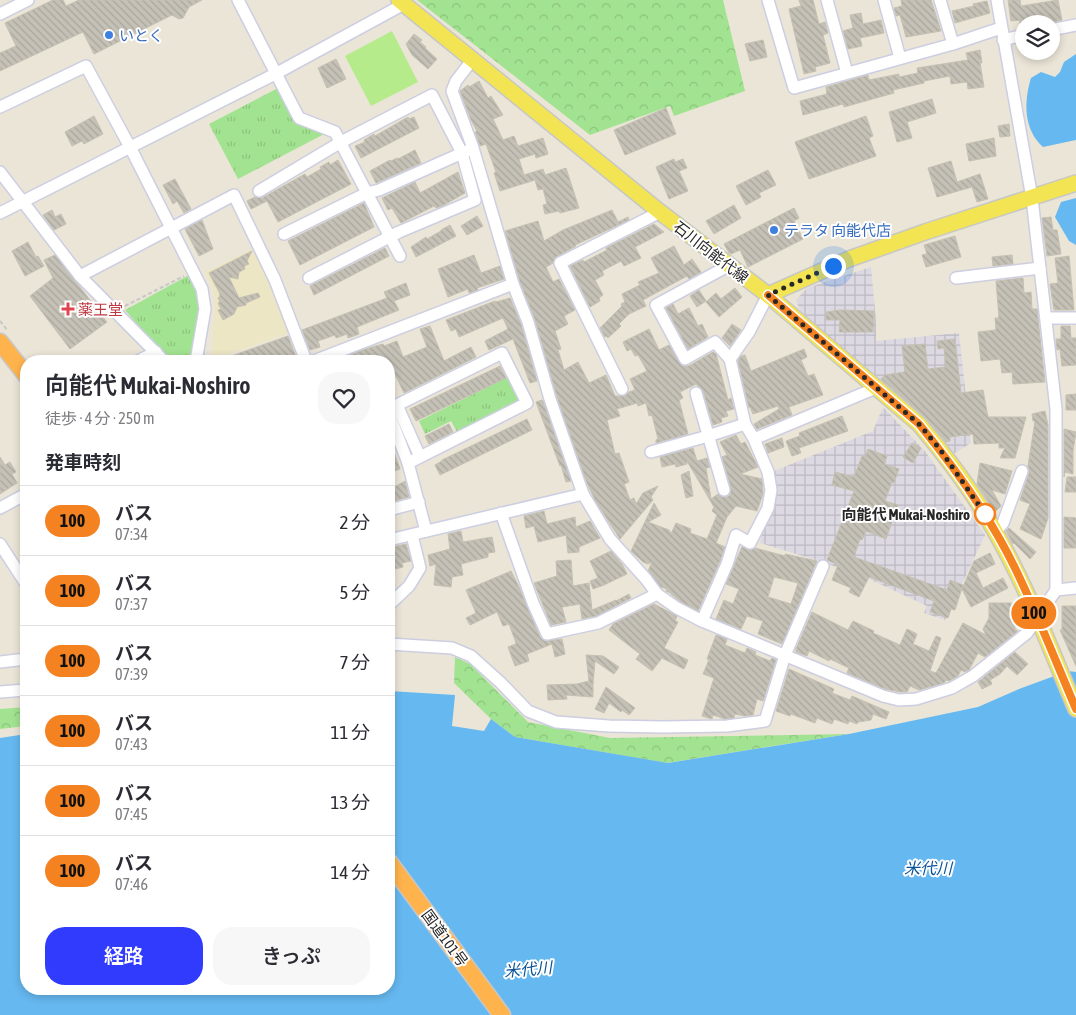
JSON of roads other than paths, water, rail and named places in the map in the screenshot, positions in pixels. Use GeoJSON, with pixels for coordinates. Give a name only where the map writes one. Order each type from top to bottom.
{"type":"FeatureCollection","features":[{"type":"Feature","properties":{"kind":"highway"},"geometry":{"type":"LineString","coordinates":[[0,342],[20,367]]}},
{"type":"Feature","properties":{"kind":"highway","name":"国道101号"},"geometry":{"type":"LineString","coordinates":[[395,870],[502,1015]]}},
{"type":"Feature","properties":{"kind":"main road","name":"石川向能代線"},"geometry":{"type":"LineString","coordinates":[[402,2],[660,212],[768,295],[919,424],[966,486],[1014,566],[1076,709]]}},
{"type":"Feature","properties":{"kind":"main road"},"geometry":{"type":"LineString","coordinates":[[768,295],[849,259],[1076,183]]}},
{"type":"Feature","properties":{"kind":"street"},"geometry":{"type":"LineString","coordinates":[[0,14],[28,0]]}},
{"type":"Feature","properties":{"kind":"street"},"geometry":{"type":"LineString","coordinates":[[238,0],[299,118],[335,132],[400,256]]}},
{"type":"Feature","properties":{"kind":"street"},"geometry":{"type":"LineString","coordinates":[[768,0],[794,88],[953,44],[1001,28]]}},
{"type":"Feature","properties":{"kind":"street"},"geometry":{"type":"LineString","coordinates":[[827,0],[847,73]]}},
{"type":"Feature","properties":{"kind":"street"},"geometry":{"type":"LineString","coordinates":[[884,0],[900,58]]}},
{"type":"Feature","properties":{"kind":"street"},"geometry":{"type":"LineString","coordinates":[[940,0],[953,44]]}},
{"type":"Feature","properties":{"kind":"street"},"geometry":{"type":"LineString","coordinates":[[473,59],[456,80],[452,91],[473,148],[513,284],[528,322],[550,399],[583,494],[610,538],[657,594],[677,608],[702,621],[883,696],[899,700],[916,699],[952,688],[974,676],[1027,633],[1056,590],[1056,409],[1047,318],[1032,198],[997,0]]}},
{"type":"Feature","properties":{"kind":"street"},"geometry":{"type":"LineString","coordinates":[[0,213],[276,73],[402,2]]}},
{"type":"Feature","properties":{"kind":"street"},"geometry":{"type":"LineString","coordinates":[[1060,28],[1076,25]]}},
{"type":"Feature","properties":{"kind":"street"},"geometry":{"type":"LineString","coordinates":[[1003,40],[1015,37]]}},
{"type":"Feature","properties":{"kind":"street"},"geometry":{"type":"LineString","coordinates":[[0,107],[86,66],[130,147],[202,289],[205,309],[197,355]]}},
{"type":"Feature","properties":{"kind":"street"},"geometry":{"type":"LineString","coordinates":[[259,192],[341,142],[432,96],[462,153],[475,200],[390,237],[309,278]]}},
{"type":"Feature","properties":{"kind":"street"},"geometry":{"type":"LineString","coordinates":[[284,234],[367,193],[379,190],[473,148]]}},
{"type":"Feature","properties":{"kind":"street"},"geometry":{"type":"LineString","coordinates":[[0,172],[80,276],[159,355]]}},
{"type":"Feature","properties":{"kind":"street"},"geometry":{"type":"LineString","coordinates":[[80,276],[234,195],[275,280],[304,355]]}},
{"type":"Feature","properties":{"kind":"street"},"geometry":{"type":"LineString","coordinates":[[622,389],[560,263],[660,212]]}},
{"type":"Feature","properties":{"kind":"street"},"geometry":{"type":"LineString","coordinates":[[702,621],[727,564],[736,536],[750,543],[768,508],[772,490],[768,472],[754,438],[744,424],[730,359],[715,342],[685,359],[656,305],[728,266]]}},
{"type":"Feature","properties":{"kind":"street"},"geometry":{"type":"LineString","coordinates":[[956,278],[1040,268]]}},
{"type":"Feature","properties":{"kind":"street"},"geometry":{"type":"LineString","coordinates":[[330,355],[513,284]]}},
{"type":"Feature","properties":{"kind":"street"},"geometry":{"type":"LineString","coordinates":[[730,359],[749,332],[768,295]]}},
{"type":"Feature","properties":{"kind":"street"},"geometry":{"type":"LineString","coordinates":[[1047,318],[1076,318]]}},
{"type":"Feature","properties":{"kind":"street"},"geometry":{"type":"LineString","coordinates":[[150,355],[156,352]]}},
{"type":"Feature","properties":{"kind":"street"},"geometry":{"type":"LineString","coordinates":[[408,463],[420,457],[526,403],[502,353],[398,406],[420,457]]}},
{"type":"Feature","properties":{"kind":"street"},"geometry":{"type":"LineString","coordinates":[[754,438],[876,388]]}},
{"type":"Feature","properties":{"kind":"street"},"geometry":{"type":"LineString","coordinates":[[696,393],[724,490]]}},
{"type":"Feature","properties":{"kind":"street"},"geometry":{"type":"LineString","coordinates":[[651,452],[744,424]]}},
{"type":"Feature","properties":{"kind":"street"},"geometry":{"type":"LineString","coordinates":[[395,439],[408,463],[426,531]]}},
{"type":"Feature","properties":{"kind":"street"},"geometry":{"type":"LineString","coordinates":[[995,532],[1003,522],[1022,471]]}},
{"type":"Feature","properties":{"kind":"street"},"geometry":{"type":"LineString","coordinates":[[395,539],[583,494]]}},
{"type":"Feature","properties":{"kind":"street"},"geometry":{"type":"LineString","coordinates":[[0,508],[20,497]]}},
{"type":"Feature","properties":{"kind":"street"},"geometry":{"type":"LineString","coordinates":[[395,508],[419,502]]}},
{"type":"Feature","properties":{"kind":"street"},"geometry":{"type":"LineString","coordinates":[[501,513],[533,603],[548,634],[598,623],[657,594]]}},
{"type":"Feature","properties":{"kind":"street"},"geometry":{"type":"LineString","coordinates":[[395,599],[409,586],[420,568],[412,535]]}},
{"type":"Feature","properties":{"kind":"street"},"geometry":{"type":"LineString","coordinates":[[0,544],[20,575]]}},
{"type":"Feature","properties":{"kind":"street"},"geometry":{"type":"LineString","coordinates":[[395,644],[452,648],[471,656],[528,711],[556,722],[609,726],[727,726],[765,721],[785,655],[823,566]]}},
{"type":"Feature","properties":{"kind":"street"},"geometry":{"type":"LineString","coordinates":[[1056,590],[1076,588]]}},
{"type":"Feature","properties":{"kind":"street"},"geometry":{"type":"LineString","coordinates":[[0,662],[20,660]]}},
{"type":"Feature","properties":{"kind":"street"},"geometry":{"type":"LineString","coordinates":[[0,692],[20,690]]}},
{"type":"Feature","properties":{"kind":"water"},"geometry":{"type":"Polygon","coordinates":[[[1076,54],[1076,140],[1043,147],[1036,140],[1032,132],[1027,114],[1027,96],[1031,78],[1041,72],[1055,77],[1060,72],[1064,62],[1076,54]]]}},
{"type":"Feature","properties":{"kind":"water"},"geometry":{"type":"Polygon","coordinates":[[[1076,198],[1076,245],[1069,241],[1055,217],[1061,202],[1076,198]]]}},
{"type":"Feature","properties":{"kind":"water","name":"米代川"},"geometry":{"type":"Polygon","coordinates":[[[1068,671],[1076,672],[1076,1015],[0,1015],[0,738],[20,735],[20,995],[395,995],[395,691],[455,695],[452,726],[484,731],[491,719],[515,737],[668,763],[849,734],[978,707],[1068,671]]]}},
{"type":"Feature","properties":{"kind":"place","name":"いとく"},"geometry":{"type":"Point","coordinates":[109,35]}},
{"type":"Feature","properties":{"kind":"place","name":"テラタ 向能代店"},"geometry":{"type":"Point","coordinates":[774,230]}},
{"type":"Feature","properties":{"kind":"place","name":"薬王堂"},"geometry":{"type":"Point","coordinates":[68,309]}},
{"type":"Feature","properties":{"kind":"place","name":"向能代 Mukai-Noshiro"},"geometry":{"type":"Point","coordinates":[985,514]}}]}
